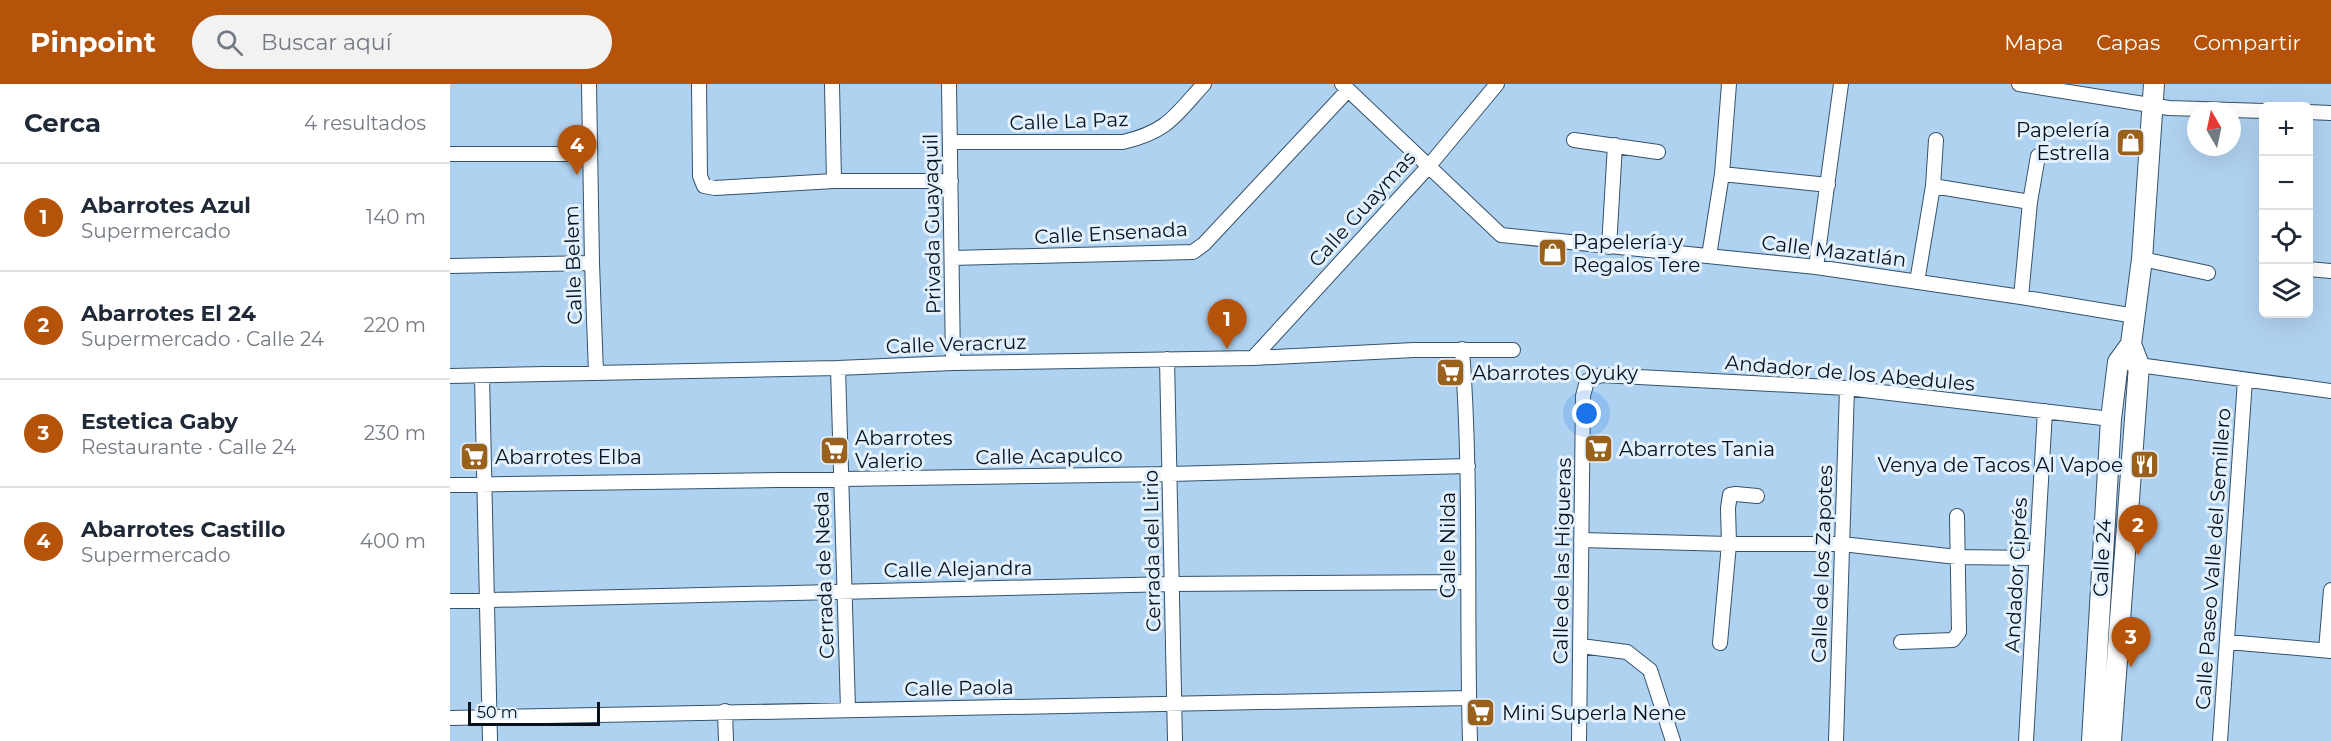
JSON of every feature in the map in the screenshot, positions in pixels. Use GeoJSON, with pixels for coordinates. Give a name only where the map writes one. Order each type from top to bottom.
{"type":"FeatureCollection","features":[{"type":"Feature","properties":{"kind":"street","name":"Calle Belem"},"geometry":{"type":"LineString","coordinates":[[589,84],[596,373]]}},
{"type":"Feature","properties":{"kind":"street"},"geometry":{"type":"LineString","coordinates":[[699,84],[700,176],[704,186],[715,188],[834,182],[951,181]]}},
{"type":"Feature","properties":{"kind":"street"},"geometry":{"type":"LineString","coordinates":[[832,84],[834,182]]}},
{"type":"Feature","properties":{"kind":"street","name":"Privada Guayaquil"},"geometry":{"type":"LineString","coordinates":[[949,84],[953,363]]}},
{"type":"Feature","properties":{"kind":"street","name":"Calle La Paz"},"geometry":{"type":"LineString","coordinates":[[950,142],[1123,142],[1146,137],[1167,125],[1204,84]]}},
{"type":"Feature","properties":{"kind":"street","name":"Calle Guaymas"},"geometry":{"type":"LineString","coordinates":[[1253,358],[1428,167],[1497,84]]}},
{"type":"Feature","properties":{"kind":"street"},"geometry":{"type":"LineString","coordinates":[[1710,256],[1722,174],[1729,84]]}},
{"type":"Feature","properties":{"kind":"street"},"geometry":{"type":"LineString","coordinates":[[1816,267],[1842,84]]}},
{"type":"Feature","properties":{"kind":"street"},"geometry":{"type":"LineString","coordinates":[[2019,84],[2161,107],[2259,111]]}},
{"type":"Feature","properties":{"kind":"street","name":"Calle 24"},"geometry":{"type":"LineString","coordinates":[[2111,741],[2139,365],[2132,344],[2161,107],[2154,84]]}},
{"type":"Feature","properties":{"kind":"street","name":"Calle Mazatlán"},"geometry":{"type":"LineString","coordinates":[[1345,87],[1501,235],[1816,267],[2135,316]]}},
{"type":"Feature","properties":{"kind":"street","name":"Calle Ensenada"},"geometry":{"type":"LineString","coordinates":[[952,258],[1193,252],[1204,244],[1345,87]]}},
{"type":"Feature","properties":{"kind":"street"},"geometry":{"type":"LineString","coordinates":[[2313,112],[2331,113]]}},
{"type":"Feature","properties":{"kind":"street"},"geometry":{"type":"LineString","coordinates":[[1574,140],[1658,152]]}},
{"type":"Feature","properties":{"kind":"street"},"geometry":{"type":"LineString","coordinates":[[1917,282],[1933,186],[1936,140]]}},
{"type":"Feature","properties":{"kind":"street"},"geometry":{"type":"LineString","coordinates":[[1609,247],[1616,145]]}},
{"type":"Feature","properties":{"kind":"street"},"geometry":{"type":"LineString","coordinates":[[450,154],[590,154]]}},
{"type":"Feature","properties":{"kind":"street"},"geometry":{"type":"LineString","coordinates":[[2021,297],[2030,202],[2038,156]]}},
{"type":"Feature","properties":{"kind":"street"},"geometry":{"type":"LineString","coordinates":[[1722,174],[1828,185]]}},
{"type":"Feature","properties":{"kind":"street"},"geometry":{"type":"LineString","coordinates":[[1933,186],[2030,202]]}},
{"type":"Feature","properties":{"kind":"street"},"geometry":{"type":"LineString","coordinates":[[2142,259],[2208,273]]}},
{"type":"Feature","properties":{"kind":"street"},"geometry":{"type":"LineString","coordinates":[[450,266],[592,263]]}},
{"type":"Feature","properties":{"kind":"street"},"geometry":{"type":"LineString","coordinates":[[2313,270],[2331,272]]}},
{"type":"Feature","properties":{"kind":"street","name":"Calle 24"},"geometry":{"type":"LineString","coordinates":[[2092,741],[2110,419],[2118,362],[2132,344]]}},
{"type":"Feature","properties":{"kind":"street","name":"Calle Veracruz"},"geometry":{"type":"LineString","coordinates":[[450,376],[1253,358],[1414,350],[1462,350]]}},
{"type":"Feature","properties":{"kind":"street"},"geometry":{"type":"LineString","coordinates":[[1462,350],[1513,350]]}},
{"type":"Feature","properties":{"kind":"street","name":"Calle Nilda"},"geometry":{"type":"LineString","coordinates":[[1462,350],[1468,466],[1467,582],[1470,741]]}},
{"type":"Feature","properties":{"kind":"street","name":"Cerrada del Lirio"},"geometry":{"type":"LineString","coordinates":[[1167,359],[1175,741]]}},
{"type":"Feature","properties":{"kind":"street"},"geometry":{"type":"LineString","coordinates":[[2118,362],[2331,391]]}},
{"type":"Feature","properties":{"kind":"street","name":"Cerrada de Neda"},"geometry":{"type":"LineString","coordinates":[[838,368],[848,709]]}},
{"type":"Feature","properties":{"kind":"street","name":"Andador de los Abedules"},"geometry":{"type":"LineString","coordinates":[[1587,381],[1601,375],[1847,388],[2110,419]]}},
{"type":"Feature","properties":{"kind":"street"},"geometry":{"type":"LineString","coordinates":[[482,376],[489,741]]}},
{"type":"Feature","properties":{"kind":"street","name":"Calle Paseo Valle del Semillero"},"geometry":{"type":"LineString","coordinates":[[2220,741],[2245,380]]}},
{"type":"Feature","properties":{"kind":"street","name":"Calle de las Higueras"},"geometry":{"type":"LineString","coordinates":[[1579,741],[1583,396],[1587,381]]}},
{"type":"Feature","properties":{"kind":"street","name":"Calle de los Zapotes"},"geometry":{"type":"LineString","coordinates":[[1836,741],[1847,388]]}},
{"type":"Feature","properties":{"kind":"street","name":"Andador Ciprés"},"geometry":{"type":"LineString","coordinates":[[2026,741],[2045,411]]}},
{"type":"Feature","properties":{"kind":"street","name":"Calle Acapulco"},"geometry":{"type":"LineString","coordinates":[[450,485],[1170,474],[1468,466]]}},
{"type":"Feature","properties":{"kind":"street"},"geometry":{"type":"LineString","coordinates":[[1720,643],[1729,544],[1730,495],[1757,496]]}},
{"type":"Feature","properties":{"kind":"street"},"geometry":{"type":"LineString","coordinates":[[1901,642],[1953,640],[1959,632],[1958,516]]}},
{"type":"Feature","properties":{"kind":"street"},"geometry":{"type":"LineString","coordinates":[[1581,540],[1842,544],[1957,557],[2036,558]]}},
{"type":"Feature","properties":{"kind":"street","name":"Calle Alejandra"},"geometry":{"type":"LineString","coordinates":[[450,601],[843,590],[1467,582]]}},
{"type":"Feature","properties":{"kind":"street"},"geometry":{"type":"LineString","coordinates":[[2228,642],[2329,650],[2331,590]]}},
{"type":"Feature","properties":{"kind":"street"},"geometry":{"type":"LineString","coordinates":[[1581,646],[1627,652],[1650,670],[1673,741]]}},
{"type":"Feature","properties":{"kind":"street","name":"Calle Paola"},"geometry":{"type":"LineString","coordinates":[[450,718],[1469,698]]}},
{"type":"Feature","properties":{"kind":"street"},"geometry":{"type":"LineString","coordinates":[[725,711],[726,741]]}},
{"type":"Feature","properties":{"kind":"place","name":"Papelería Estrella"},"geometry":{"type":"Point","coordinates":[2131,142]}},
{"type":"Feature","properties":{"kind":"place","name":"Abarrotes Castillo"},"geometry":{"type":"Point","coordinates":[577,175]}},
{"type":"Feature","properties":{"kind":"place","name":"Papelería y Regalos Tere"},"geometry":{"type":"Point","coordinates":[1552,253]}},
{"type":"Feature","properties":{"kind":"place","name":"Abarrotes Azul"},"geometry":{"type":"Point","coordinates":[1227,349]}},
{"type":"Feature","properties":{"kind":"place","name":"Abarrotes Oyuky"},"geometry":{"type":"Point","coordinates":[1451,373]}},
{"type":"Feature","properties":{"kind":"place","name":"Abarrotes Tania"},"geometry":{"type":"Point","coordinates":[1598,449]}},
{"type":"Feature","properties":{"kind":"place","name":"Abarrotes Valerio"},"geometry":{"type":"Point","coordinates":[834,450]}},
{"type":"Feature","properties":{"kind":"place","name":"Abarrotes Elba"},"geometry":{"type":"Point","coordinates":[474,457]}},
{"type":"Feature","properties":{"kind":"place","name":"Venya de Tacos Al Vapoe"},"geometry":{"type":"Point","coordinates":[2144,465]}},
{"type":"Feature","properties":{"kind":"place","name":"Abarrotes El 24"},"geometry":{"type":"Point","coordinates":[2138,555]}},
{"type":"Feature","properties":{"kind":"place","name":"Estetica Gaby"},"geometry":{"type":"Point","coordinates":[2131,667]}},
{"type":"Feature","properties":{"kind":"place","name":"Mini Superla Nene"},"geometry":{"type":"Point","coordinates":[1481,713]}}]}
